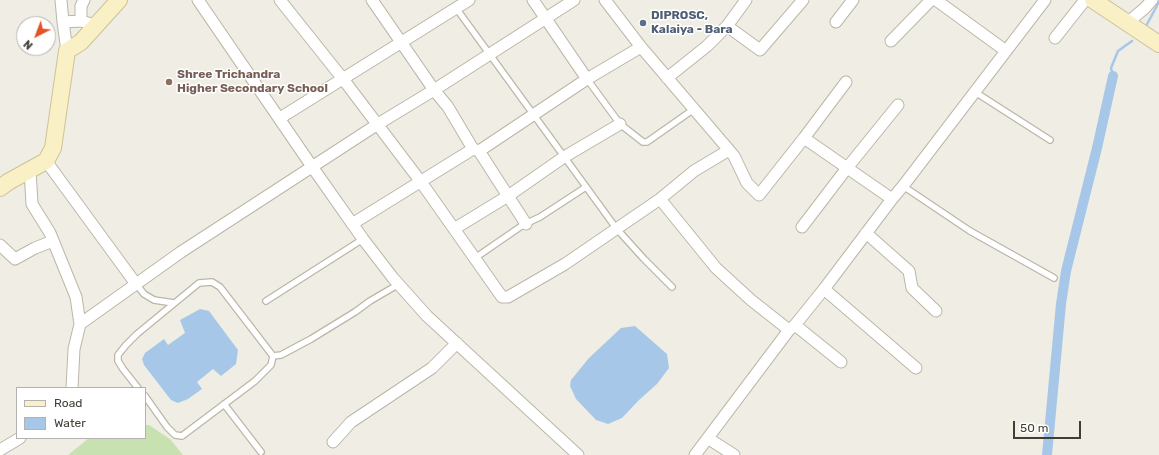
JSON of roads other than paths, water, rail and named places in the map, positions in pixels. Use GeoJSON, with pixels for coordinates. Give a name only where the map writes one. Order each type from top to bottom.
{"type":"FeatureCollection","features":[{"type":"Feature","properties":{"kind":"main road"},"geometry":{"type":"LineString","coordinates":[[0,188],[46,161],[52,148],[67,51],[81,42],[88,23],[119,0]]}},
{"type":"Feature","properties":{"kind":"main road"},"geometry":{"type":"LineString","coordinates":[[1093,0],[1159,44]]}},
{"type":"Feature","properties":{"kind":"street"},"geometry":{"type":"LineString","coordinates":[[61,0],[67,51]]}},
{"type":"Feature","properties":{"kind":"street"},"geometry":{"type":"LineString","coordinates":[[63,22],[88,23],[81,6],[84,0]]}},
{"type":"Feature","properties":{"kind":"street"},"geometry":{"type":"LineString","coordinates":[[198,0],[352,224],[399,284],[427,316],[578,455]]}},
{"type":"Feature","properties":{"kind":"street"},"geometry":{"type":"LineString","coordinates":[[280,0],[378,124],[502,297],[508,298],[565,264],[660,199],[694,171],[729,150]]}},
{"type":"Feature","properties":{"kind":"street"},"geometry":{"type":"LineString","coordinates":[[372,0],[434,90],[448,107],[526,224]]}},
{"type":"Feature","properties":{"kind":"street"},"geometry":{"type":"LineString","coordinates":[[280,118],[469,0]]}},
{"type":"Feature","properties":{"kind":"street"},"geometry":{"type":"LineString","coordinates":[[533,0],[587,79]]}},
{"type":"Feature","properties":{"kind":"street"},"geometry":{"type":"LineString","coordinates":[[80,324],[181,252],[313,168],[378,124],[434,90],[545,17],[574,0]]}},
{"type":"Feature","properties":{"kind":"street"},"geometry":{"type":"LineString","coordinates":[[605,0],[641,47],[734,156],[747,183],[759,195],[846,82]]}},
{"type":"Feature","properties":{"kind":"street"},"geometry":{"type":"LineString","coordinates":[[667,78],[707,46],[727,26],[746,0]]}},
{"type":"Feature","properties":{"kind":"street"},"geometry":{"type":"LineString","coordinates":[[727,26],[760,50],[803,0]]}},
{"type":"Feature","properties":{"kind":"street"},"geometry":{"type":"LineString","coordinates":[[836,22],[853,0]]}},
{"type":"Feature","properties":{"kind":"street"},"geometry":{"type":"LineString","coordinates":[[891,41],[931,0]]}},
{"type":"Feature","properties":{"kind":"street"},"geometry":{"type":"LineString","coordinates":[[936,0],[1006,51]]}},
{"type":"Feature","properties":{"kind":"street"},"geometry":{"type":"LineString","coordinates":[[695,455],[709,439],[792,328],[824,289],[1045,0]]}},
{"type":"Feature","properties":{"kind":"street"},"geometry":{"type":"LineString","coordinates":[[1055,38],[1085,0]]}},
{"type":"Feature","properties":{"kind":"street"},"geometry":{"type":"LineString","coordinates":[[1127,23],[1152,0]]}},
{"type":"Feature","properties":{"kind":"street"},"geometry":{"type":"LineString","coordinates":[[352,224],[476,150],[587,79],[641,47]]}},
{"type":"Feature","properties":{"kind":"street"},"geometry":{"type":"LineString","coordinates":[[802,227],[898,105]]}},
{"type":"Feature","properties":{"kind":"street"},"geometry":{"type":"LineString","coordinates":[[454,229],[508,196],[564,157],[620,124]]}},
{"type":"Feature","properties":{"kind":"street"},"geometry":{"type":"LineString","coordinates":[[804,138],[892,199]]}},
{"type":"Feature","properties":{"kind":"street"},"geometry":{"type":"LineString","coordinates":[[46,161],[136,284]]}},
{"type":"Feature","properties":{"kind":"street"},"geometry":{"type":"LineString","coordinates":[[30,170],[32,204],[50,233],[76,297],[80,324],[74,349],[72,387]]}},
{"type":"Feature","properties":{"kind":"street"},"geometry":{"type":"LineString","coordinates":[[660,199],[716,268],[751,300],[841,362]]}},
{"type":"Feature","properties":{"kind":"street"},"geometry":{"type":"LineString","coordinates":[[866,233],[909,272],[912,288],[936,311]]}},
{"type":"Feature","properties":{"kind":"street"},"geometry":{"type":"LineString","coordinates":[[0,245],[15,259],[35,248],[53,241]]}},
{"type":"Feature","properties":{"kind":"street"},"geometry":{"type":"LineString","coordinates":[[824,289],[916,368]]}},
{"type":"Feature","properties":{"kind":"street"},"geometry":{"type":"LineString","coordinates":[[333,442],[351,422],[432,368],[457,343]]}},
{"type":"Feature","properties":{"kind":"street"},"geometry":{"type":"LineString","coordinates":[[0,450],[18,439]]}},
{"type":"Feature","properties":{"kind":"street"},"geometry":{"type":"LineString","coordinates":[[709,439],[734,455]]}},
{"type":"Feature","properties":{"kind":"lane"},"geometry":{"type":"LineString","coordinates":[[456,8],[616,228],[644,260],[672,287]]}},
{"type":"Feature","properties":{"kind":"lane"},"geometry":{"type":"LineString","coordinates":[[587,79],[620,124],[639,140],[647,142],[694,109]]}},
{"type":"Feature","properties":{"kind":"lane"},"geometry":{"type":"LineString","coordinates":[[975,92],[1050,140]]}},
{"type":"Feature","properties":{"kind":"lane"},"geometry":{"type":"LineString","coordinates":[[903,186],[970,231],[1054,278]]}},
{"type":"Feature","properties":{"kind":"lane"},"geometry":{"type":"LineString","coordinates":[[475,258],[586,187]]}},
{"type":"Feature","properties":{"kind":"lane"},"geometry":{"type":"LineString","coordinates":[[266,301],[363,239]]}},
{"type":"Feature","properties":{"kind":"lane"},"geometry":{"type":"LineString","coordinates":[[137,387],[118,361],[118,355],[137,334],[199,283],[212,282],[220,287],[273,356]]}},
{"type":"Feature","properties":{"kind":"lane"},"geometry":{"type":"LineString","coordinates":[[136,284],[144,294],[154,300],[174,303]]}},
{"type":"Feature","properties":{"kind":"lane"},"geometry":{"type":"LineString","coordinates":[[273,356],[281,355],[311,339],[399,284]]}},
{"type":"Feature","properties":{"kind":"lane"},"geometry":{"type":"LineString","coordinates":[[146,397],[167,427],[175,435],[182,436],[255,381],[271,364],[273,356]]}},
{"type":"Feature","properties":{"kind":"lane"},"geometry":{"type":"LineString","coordinates":[[224,404],[261,452]]}},
{"type":"Feature","properties":{"kind":"water"},"geometry":{"type":"Polygon","coordinates":[[[200,309],[209,311],[238,350],[236,364],[221,376],[213,369],[197,382],[202,389],[188,399],[178,403],[171,400],[144,365],[142,359],[145,353],[164,339],[168,345],[185,333],[180,320],[200,309]]]}},
{"type":"Feature","properties":{"kind":"water"},"geometry":{"type":"Polygon","coordinates":[[[635,326],[667,354],[669,368],[657,384],[622,418],[608,424],[596,420],[576,399],[570,386],[571,380],[589,358],[621,328],[635,326]]]}},
{"type":"Feature","properties":{"kind":"waterway"},"geometry":{"type":"LineString","coordinates":[[1146,26],[1159,2]]}},
{"type":"Feature","properties":{"kind":"waterway"},"geometry":{"type":"LineString","coordinates":[[1113,76],[1111,68],[1118,51],[1132,41]]}},
{"type":"Feature","properties":{"kind":"waterway"},"geometry":{"type":"LineString","coordinates":[[1047,455],[1061,304],[1066,271],[1097,148],[1113,76]]}},
{"type":"Feature","properties":{"kind":"place","name":"DIPROSC, Kalaiya - Bara"},"geometry":{"type":"Point","coordinates":[643,23]}},
{"type":"Feature","properties":{"kind":"place","name":"Shree Trichandra Higher Secondary School"},"geometry":{"type":"Point","coordinates":[169,82]}}]}
